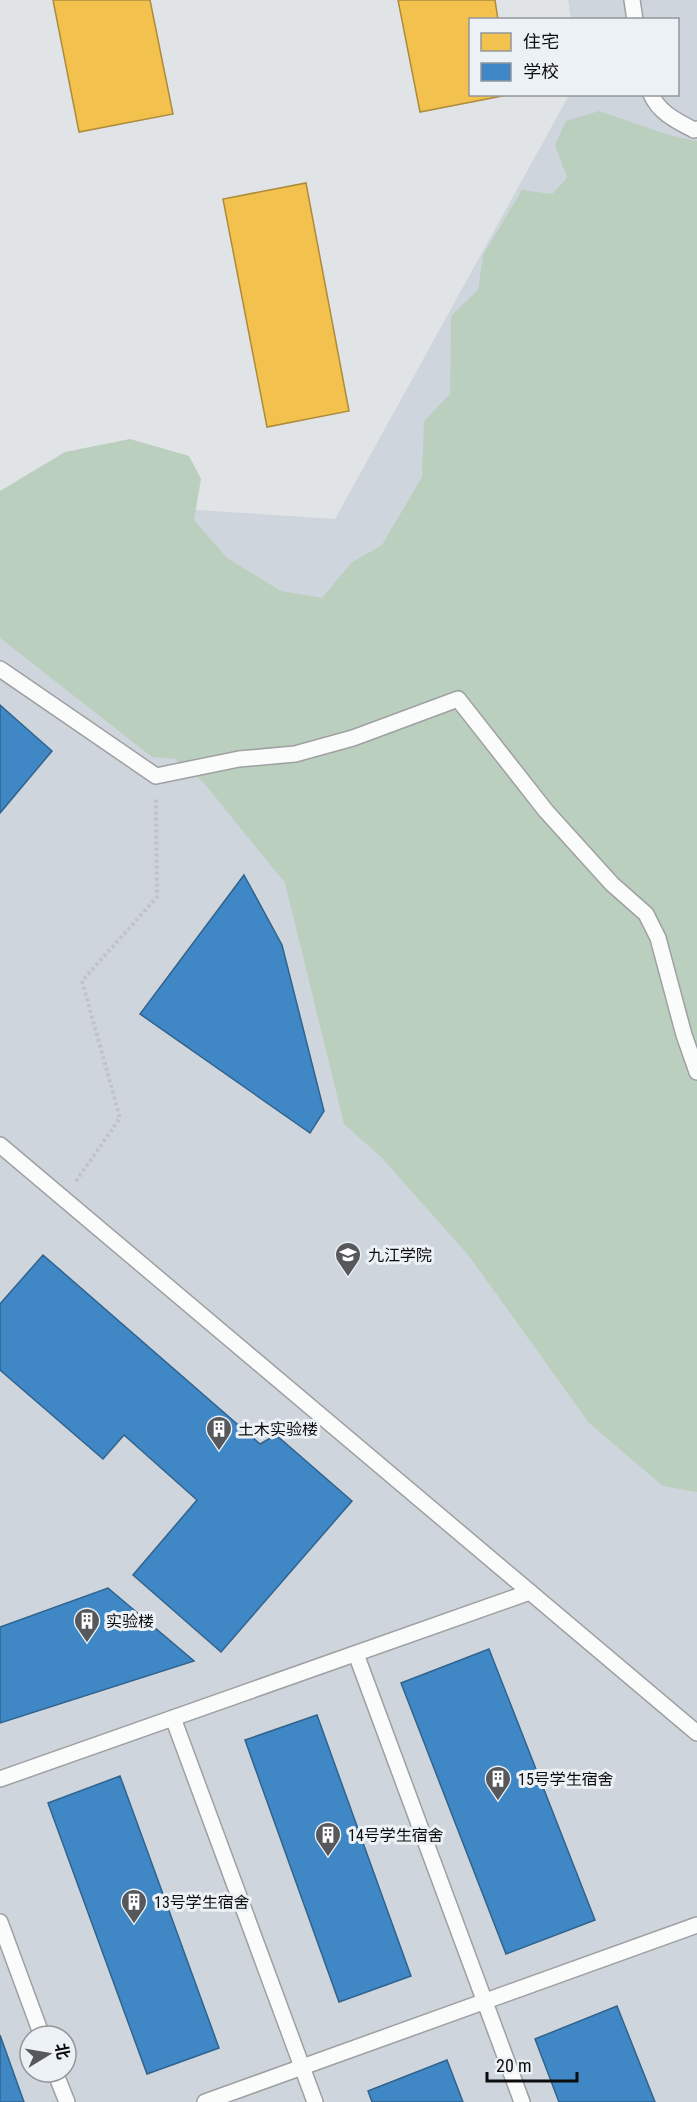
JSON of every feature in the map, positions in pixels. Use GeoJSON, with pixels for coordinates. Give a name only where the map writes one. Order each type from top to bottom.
{"type":"FeatureCollection","features":[{"type":"Feature","properties":{"kind":"lane"},"geometry":{"type":"LineString","coordinates":[[632,0],[636,18]]}},
{"type":"Feature","properties":{"kind":"lane"},"geometry":{"type":"LineString","coordinates":[[652,96],[655,104],[671,118],[694,130],[697,129]]}},
{"type":"Feature","properties":{"kind":"lane"},"geometry":{"type":"LineString","coordinates":[[0,669],[156,776],[239,759],[295,754],[353,738],[458,699],[546,811],[612,884],[646,914],[658,938],[684,1035],[697,1072]]}},
{"type":"Feature","properties":{"kind":"lane"},"geometry":{"type":"LineString","coordinates":[[0,1145],[697,1733]]}},
{"type":"Feature","properties":{"kind":"lane"},"geometry":{"type":"LineString","coordinates":[[0,1779],[530,1592]]}},
{"type":"Feature","properties":{"kind":"lane"},"geometry":{"type":"LineString","coordinates":[[356,1654],[522,2102]]}},
{"type":"Feature","properties":{"kind":"lane"},"geometry":{"type":"LineString","coordinates":[[172,1718],[315,2102]]}},
{"type":"Feature","properties":{"kind":"lane"},"geometry":{"type":"LineString","coordinates":[[0,1922],[38,2024]]}},
{"type":"Feature","properties":{"kind":"lane"},"geometry":{"type":"LineString","coordinates":[[205,2102],[697,1924]]}},
{"type":"Feature","properties":{"kind":"lane"},"geometry":{"type":"LineString","coordinates":[[60,2084],[66,2102]]}},
{"type":"Feature","properties":{"kind":"path"},"geometry":{"type":"LineString","coordinates":[[64,1199],[120,1118],[82,981],[157,897],[156,776]]}},
{"type":"Feature","properties":{"kind":"shaded area","name":"九江学院"},"geometry":{"type":"Polygon","coordinates":[[[568,0],[697,0],[697,2102],[0,2102],[0,497],[335,519],[568,96],[679,96],[679,18],[571,18],[568,0]]]}},
{"type":"Feature","properties":{"kind":"green space"},"geometry":{"type":"Polygon","coordinates":[[[599,111],[669,135],[697,141],[697,1492],[663,1486],[589,1423],[469,1256],[382,1158],[344,1124],[285,883],[203,782],[175,759],[152,757],[0,638],[0,491],[65,452],[130,439],[189,456],[201,479],[194,520],[227,558],[281,591],[322,598],[351,563],[382,545],[422,477],[424,421],[450,394],[451,316],[478,290],[483,255],[522,190],[552,194],[567,178],[555,145],[566,121],[599,111]]]}},
{"type":"Feature","properties":{"kind":"building: 住宅"},"geometry":{"type":"Polygon","coordinates":[[[53,0],[150,0],[173,114],[79,132],[53,0]]]}},
{"type":"Feature","properties":{"kind":"building: 住宅"},"geometry":{"type":"Polygon","coordinates":[[[398,0],[495,0],[498,18],[469,18],[469,96],[502,96],[420,112],[398,0]]]}},
{"type":"Feature","properties":{"kind":"building: 住宅"},"geometry":{"type":"Polygon","coordinates":[[[306,183],[349,411],[267,427],[223,199],[306,183]]]}},
{"type":"Feature","properties":{"kind":"building: 学校"},"geometry":{"type":"Polygon","coordinates":[[[0,705],[52,751],[0,813],[0,705]]]}},
{"type":"Feature","properties":{"kind":"building: 学校"},"geometry":{"type":"Polygon","coordinates":[[[244,875],[282,945],[324,1111],[310,1133],[140,1014],[244,875]]]}},
{"type":"Feature","properties":{"kind":"building: 学校","name":"土木实验楼"},"geometry":{"type":"Polygon","coordinates":[[[43,1255],[260,1444],[276,1435],[352,1501],[221,1652],[133,1575],[197,1500],[124,1435],[103,1459],[0,1370],[0,1304],[43,1255]]]}},
{"type":"Feature","properties":{"kind":"building: 学校","name":"实验楼"},"geometry":{"type":"Polygon","coordinates":[[[108,1588],[194,1661],[0,1723],[0,1627],[108,1588]]]}},
{"type":"Feature","properties":{"kind":"building: 学校","name":"15号学生宿舍"},"geometry":{"type":"Polygon","coordinates":[[[489,1649],[595,1920],[506,1954],[401,1683],[489,1649]]]}},
{"type":"Feature","properties":{"kind":"building: 学校","name":"14号学生宿舍"},"geometry":{"type":"Polygon","coordinates":[[[317,1715],[411,1976],[339,2002],[245,1740],[317,1715]]]}},
{"type":"Feature","properties":{"kind":"building: 学校","name":"13号学生宿舍"},"geometry":{"type":"Polygon","coordinates":[[[120,1776],[219,2048],[147,2074],[48,1803],[120,1776]]]}},
{"type":"Feature","properties":{"kind":"building: 学校"},"geometry":{"type":"Polygon","coordinates":[[[617,2006],[655,2102],[559,2102],[535,2039],[617,2006]]]}},
{"type":"Feature","properties":{"kind":"building: 学校"},"geometry":{"type":"Polygon","coordinates":[[[0,2035],[24,2102],[0,2102],[0,2035]]]}},
{"type":"Feature","properties":{"kind":"building: 学校"},"geometry":{"type":"Polygon","coordinates":[[[447,2060],[463,2102],[372,2102],[368,2091],[447,2060]]]}},
{"type":"Feature","properties":{"kind":"place","name":"九江学院"},"geometry":{"type":"Point","coordinates":[348,1278]}},
{"type":"Feature","properties":{"kind":"place","name":"土木实验楼"},"geometry":{"type":"Point","coordinates":[219,1452]}},
{"type":"Feature","properties":{"kind":"place","name":"实验楼"},"geometry":{"type":"Point","coordinates":[87,1644]}},
{"type":"Feature","properties":{"kind":"place","name":"15号学生宿舍"},"geometry":{"type":"Point","coordinates":[498,1802]}},
{"type":"Feature","properties":{"kind":"place","name":"14号学生宿舍"},"geometry":{"type":"Point","coordinates":[328,1858]}},
{"type":"Feature","properties":{"kind":"place","name":"13号学生宿舍"},"geometry":{"type":"Point","coordinates":[134,1925]}}]}
